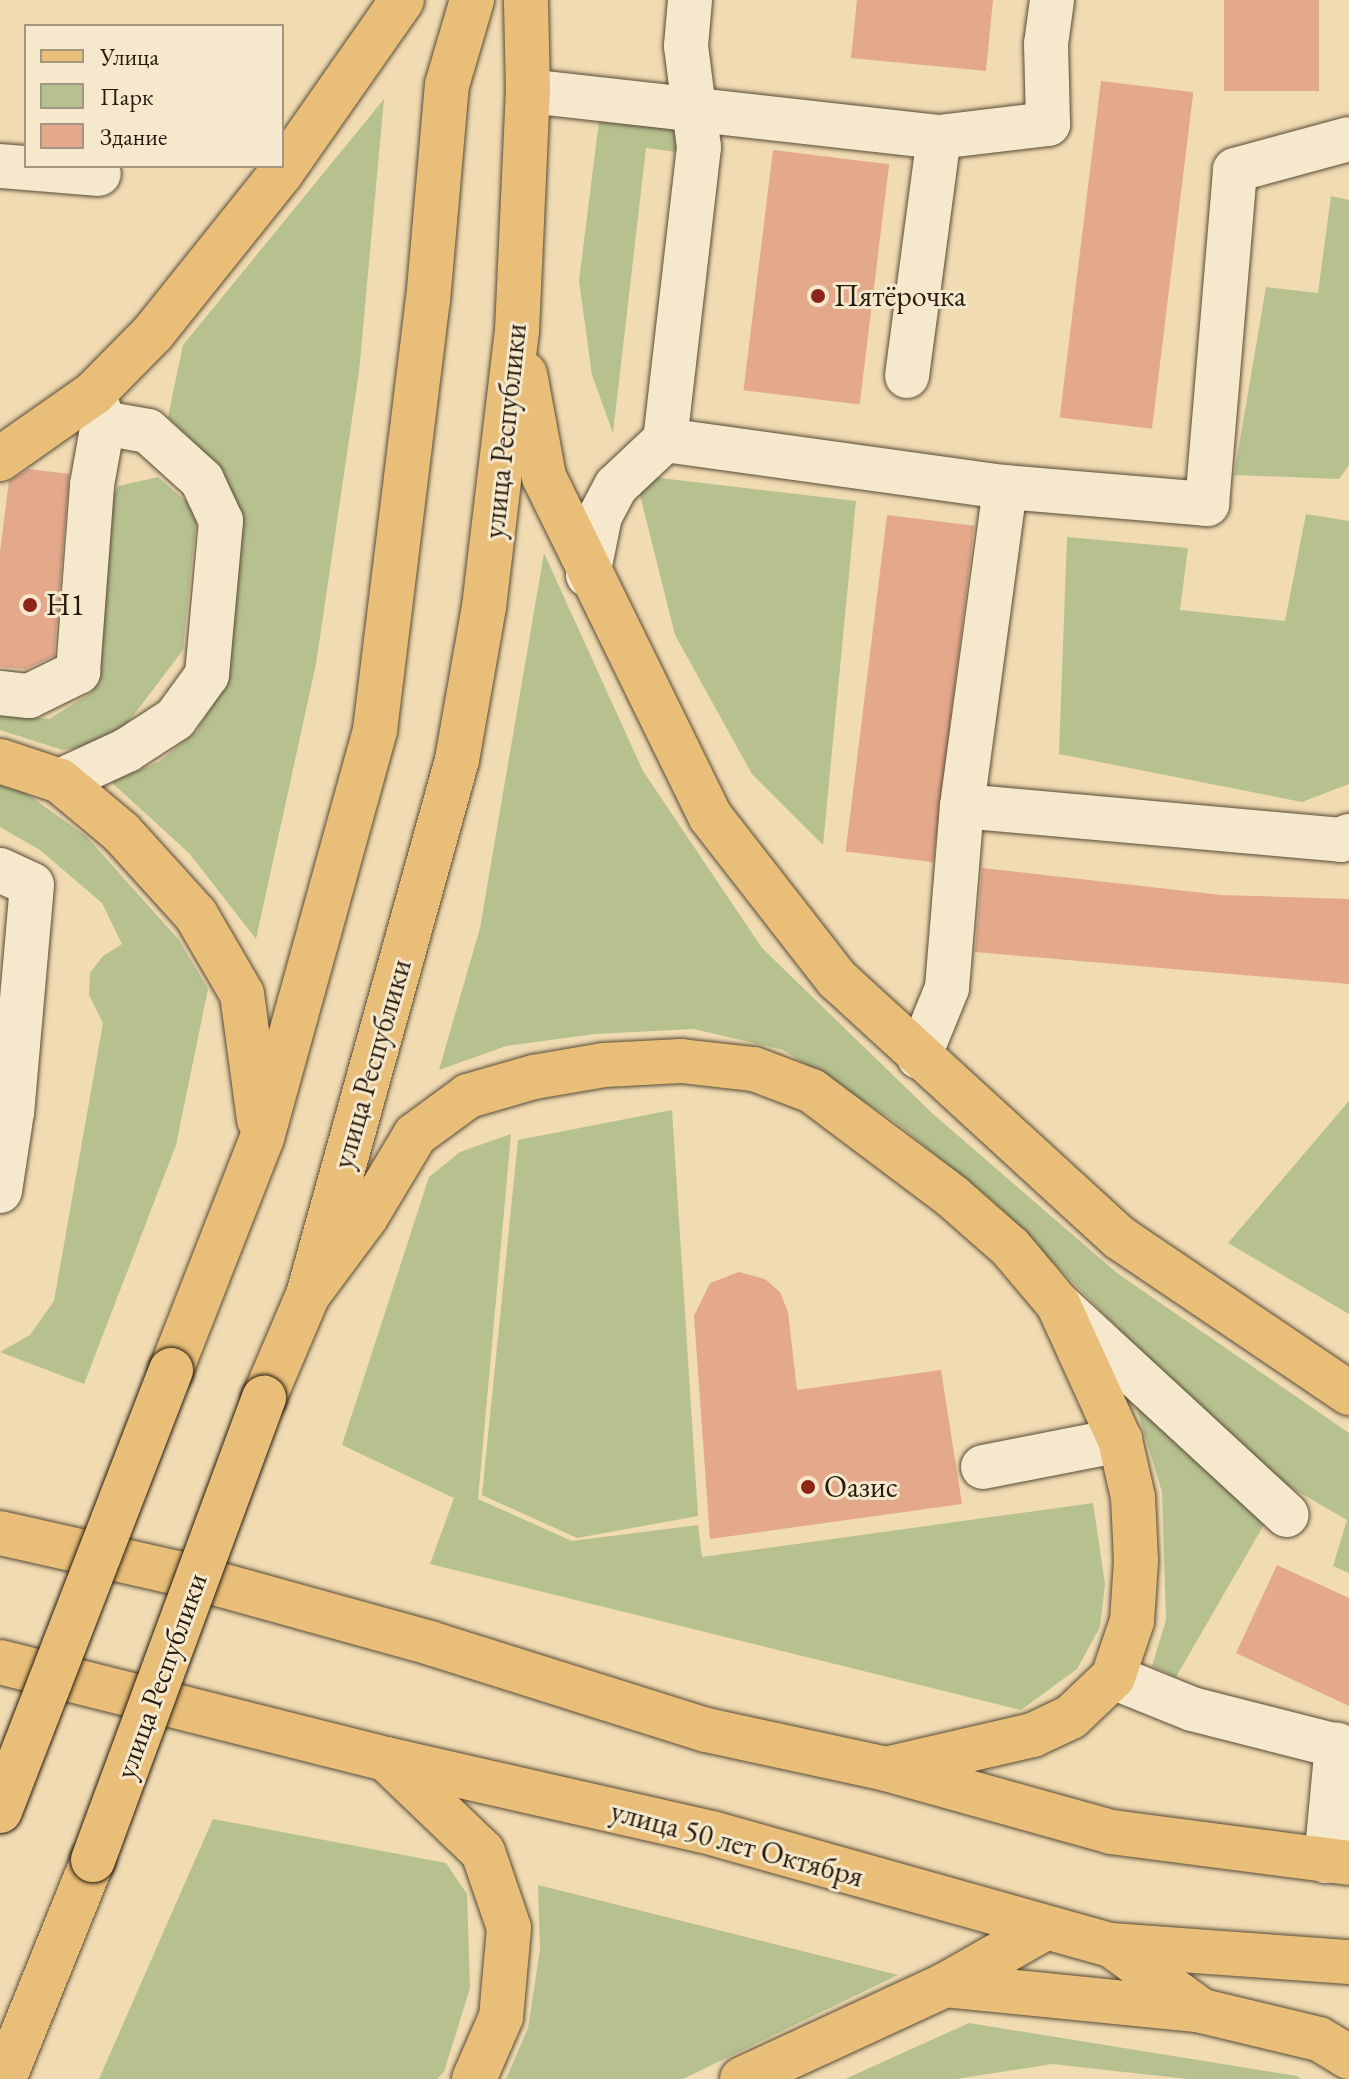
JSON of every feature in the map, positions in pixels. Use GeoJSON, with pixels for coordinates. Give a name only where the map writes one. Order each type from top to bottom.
{"type":"FeatureCollection","features":[{"type":"Feature","properties":{"kind":"main road"},"geometry":{"type":"LineString","coordinates":[[284,163],[402,0]]}},
{"type":"Feature","properties":{"kind":"main road"},"geometry":{"type":"LineString","coordinates":[[0,1811],[262,1138],[375,730],[428,301],[447,85],[472,0]]}},
{"type":"Feature","properties":{"kind":"main road","name":"улица Республики"},"geometry":{"type":"LineString","coordinates":[[4,2079],[93,1860],[264,1398],[308,1295],[457,760],[484,607],[517,331],[528,91],[526,0]]}},
{"type":"Feature","properties":{"kind":"main road"},"geometry":{"type":"LineString","coordinates":[[0,459],[99,408],[281,168]]}},
{"type":"Feature","properties":{"kind":"main road"},"geometry":{"type":"LineString","coordinates":[[517,331],[544,477],[588,575],[710,816],[837,979],[1120,1238],[1349,1393]]}},
{"type":"Feature","properties":{"kind":"main road"},"geometry":{"type":"LineString","coordinates":[[0,761],[60,781],[121,832],[196,915],[242,994],[262,1138]]}},
{"type":"Feature","properties":{"kind":"main road"},"geometry":{"type":"LineString","coordinates":[[308,1295],[366,1217],[415,1135],[468,1096],[534,1077],[604,1065],[681,1061],[754,1069],[812,1091],[953,1197],[1010,1247],[1058,1304],[1120,1440],[1133,1497],[1136,1561],[1132,1621],[1113,1677],[1071,1717],[1033,1735],[886,1769]]}},
{"type":"Feature","properties":{"kind":"main road"},"geometry":{"type":"LineString","coordinates":[[0,1533],[178,1573],[430,1643],[706,1730],[886,1769],[1111,1832],[1338,1862]]}},
{"type":"Feature","properties":{"kind":"main road","name":"улица 50 лет Октября"},"geometry":{"type":"LineString","coordinates":[[0,1662],[386,1759],[715,1834],[1042,1930],[1111,1945],[1349,1962]]}},
{"type":"Feature","properties":{"kind":"main road"},"geometry":{"type":"LineString","coordinates":[[386,1759],[483,1852],[509,1928],[501,2017],[474,2079]]}},
{"type":"Feature","properties":{"kind":"main road"},"geometry":{"type":"LineString","coordinates":[[742,2079],[945,1985],[1042,1930]]}},
{"type":"Feature","properties":{"kind":"main road"},"geometry":{"type":"LineString","coordinates":[[1111,1945],[1202,2011]]}},
{"type":"Feature","properties":{"kind":"main road"},"geometry":{"type":"LineString","coordinates":[[945,1985],[1202,2011],[1319,2039],[1349,2057]]}},
{"type":"Feature","properties":{"kind":"lane"},"geometry":{"type":"LineString","coordinates":[[588,575],[600,516],[616,486],[665,440],[699,147],[686,46],[690,0]]}},
{"type":"Feature","properties":{"kind":"lane"},"geometry":{"type":"LineString","coordinates":[[528,91],[693,106],[939,137],[1048,124],[1046,44],[1052,0]]}},
{"type":"Feature","properties":{"kind":"lane"},"geometry":{"type":"LineString","coordinates":[[907,376],[939,137]]}},
{"type":"Feature","properties":{"kind":"lane"},"geometry":{"type":"LineString","coordinates":[[665,440],[1005,487],[1207,504],[1235,170],[1349,139]]}},
{"type":"Feature","properties":{"kind":"lane"},"geometry":{"type":"LineString","coordinates":[[0,166],[24,168]]}},
{"type":"Feature","properties":{"kind":"lane"},"geometry":{"type":"LineString","coordinates":[[25,168],[99,174]]}},
{"type":"Feature","properties":{"kind":"lane"},"geometry":{"type":"LineString","coordinates":[[0,693],[29,696],[78,672],[99,408],[148,431],[202,480],[221,521],[207,675],[175,719],[127,750],[60,781]]}},
{"type":"Feature","properties":{"kind":"lane"},"geometry":{"type":"LineString","coordinates":[[919,1057],[947,988],[962,806],[1005,487]]}},
{"type":"Feature","properties":{"kind":"lane"},"geometry":{"type":"LineString","coordinates":[[962,806],[1349,836]]}},
{"type":"Feature","properties":{"kind":"lane"},"geometry":{"type":"LineString","coordinates":[[0,870],[32,885],[0,1191]]}},
{"type":"Feature","properties":{"kind":"lane"},"geometry":{"type":"LineString","coordinates":[[1058,1304],[1287,1515]]}},
{"type":"Feature","properties":{"kind":"lane"},"geometry":{"type":"LineString","coordinates":[[983,1467],[1120,1440]]}},
{"type":"Feature","properties":{"kind":"lane"},"geometry":{"type":"LineString","coordinates":[[1113,1677],[1192,1709],[1343,1747],[1338,1862]]}},
{"type":"Feature","properties":{"kind":"green space"},"geometry":{"type":"Polygon","coordinates":[[[384,99],[359,372],[316,664],[256,939],[189,853],[111,782],[158,762],[197,731],[210,708],[232,510],[204,452],[168,417],[183,345],[384,99]]]}},
{"type":"Feature","properties":{"kind":"green space"},"geometry":{"type":"Polygon","coordinates":[[[600,113],[663,121],[678,135],[684,153],[646,148],[613,433],[592,375],[579,281],[600,113]]]}},
{"type":"Feature","properties":{"kind":"green space"},"geometry":{"type":"Polygon","coordinates":[[[1331,196],[1349,200],[1349,465],[1339,479],[1234,475],[1266,287],[1318,293],[1331,196]]]}},
{"type":"Feature","properties":{"kind":"green space"},"geometry":{"type":"Polygon","coordinates":[[[635,475],[856,501],[823,845],[752,774],[675,635],[635,475]]]}},
{"type":"Feature","properties":{"kind":"green space"},"geometry":{"type":"Polygon","coordinates":[[[158,477],[197,511],[183,650],[120,733],[89,747],[62,750],[0,730],[0,713],[49,719],[92,692],[108,507],[118,486],[158,477]]]}},
{"type":"Feature","properties":{"kind":"green space"},"geometry":{"type":"Polygon","coordinates":[[[1306,514],[1349,521],[1349,784],[1302,802],[1059,754],[1067,537],[1188,548],[1180,610],[1285,621],[1306,514]]]}},
{"type":"Feature","properties":{"kind":"green space"},"geometry":{"type":"Polygon","coordinates":[[[544,553],[643,771],[762,948],[933,1114],[1117,1273],[1349,1433],[1349,1573],[1333,1566],[1347,1520],[1257,1468],[990,1199],[890,1118],[783,1050],[694,1029],[595,1034],[506,1046],[439,1070],[480,928],[544,553]]]}},
{"type":"Feature","properties":{"kind":"green space"},"geometry":{"type":"Polygon","coordinates":[[[0,785],[24,792],[86,836],[179,940],[208,989],[176,1145],[84,1384],[0,1352],[30,1335],[54,1301],[103,1023],[89,995],[90,973],[103,956],[122,944],[102,903],[40,850],[0,827],[0,785]]]}},
{"type":"Feature","properties":{"kind":"green space"},"geometry":{"type":"Polygon","coordinates":[[[1349,1101],[1349,1314],[1228,1243],[1349,1101]]]}},
{"type":"Feature","properties":{"kind":"green space"},"geometry":{"type":"Polygon","coordinates":[[[672,1110],[698,1516],[577,1538],[482,1495],[518,1140],[672,1110]]]}},
{"type":"Feature","properties":{"kind":"green space"},"geometry":{"type":"Polygon","coordinates":[[[511,1134],[478,1499],[572,1541],[698,1525],[702,1557],[1093,1503],[1105,1584],[1100,1627],[1077,1669],[1021,1710],[430,1564],[454,1498],[342,1445],[429,1177],[460,1152],[511,1134]]]}},
{"type":"Feature","properties":{"kind":"green space"},"geometry":{"type":"Polygon","coordinates":[[[1129,1383],[1269,1516],[1176,1677],[1152,1666],[1166,1620],[1162,1492],[1129,1383]]]}},
{"type":"Feature","properties":{"kind":"green space"},"geometry":{"type":"Polygon","coordinates":[[[213,1819],[446,1863],[467,1894],[470,1988],[444,2072],[437,2079],[99,2079],[213,1819]]]}},
{"type":"Feature","properties":{"kind":"green space"},"geometry":{"type":"Polygon","coordinates":[[[538,1885],[898,1975],[683,2079],[506,2079],[528,2028],[540,1949],[538,1885]]]}},
{"type":"Feature","properties":{"kind":"green space"},"geometry":{"type":"Polygon","coordinates":[[[969,2023],[1301,2079],[1188,2079],[1052,2064],[956,2079],[845,2079],[969,2023]]]}},
{"type":"Feature","properties":{"kind":"building"},"geometry":{"type":"Polygon","coordinates":[[[857,0],[993,0],[986,71],[851,58],[857,0]]]}},
{"type":"Feature","properties":{"kind":"building"},"geometry":{"type":"Polygon","coordinates":[[[1224,0],[1319,0],[1319,91],[1224,91],[1224,0]]]}},
{"type":"Feature","properties":{"kind":"building"},"geometry":{"type":"Polygon","coordinates":[[[1101,81],[1193,92],[1152,429],[1060,417],[1101,81]]]}},
{"type":"Feature","properties":{"kind":"building"},"geometry":{"type":"Polygon","coordinates":[[[773,150],[889,164],[860,404],[744,390],[773,150]]]}},
{"type":"Feature","properties":{"kind":"building","name":"Н1"},"geometry":{"type":"Polygon","coordinates":[[[29,469],[69,474],[54,656],[26,669],[0,667],[0,552],[9,481],[29,469]]]}},
{"type":"Feature","properties":{"kind":"building"},"geometry":{"type":"Polygon","coordinates":[[[887,515],[974,526],[933,862],[846,851],[887,515]]]}},
{"type":"Feature","properties":{"kind":"building"},"geometry":{"type":"Polygon","coordinates":[[[982,868],[1221,895],[1349,899],[1349,984],[975,952],[982,868]]]}},
{"type":"Feature","properties":{"kind":"building"},"geometry":{"type":"Polygon","coordinates":[[[739,1272],[765,1279],[780,1292],[788,1312],[797,1390],[941,1370],[962,1504],[710,1539],[694,1316],[710,1283],[739,1272]]]}},
{"type":"Feature","properties":{"kind":"building"},"geometry":{"type":"Polygon","coordinates":[[[1277,1565],[1349,1598],[1349,1706],[1236,1653],[1277,1565]]]}},
{"type":"Feature","properties":{"kind":"place","name":"Пятёрочка"},"geometry":{"type":"Point","coordinates":[818,296]}},
{"type":"Feature","properties":{"kind":"place","name":"Н1"},"geometry":{"type":"Point","coordinates":[30,605]}},
{"type":"Feature","properties":{"kind":"place","name":"Оазис"},"geometry":{"type":"Point","coordinates":[808,1487]}}]}
